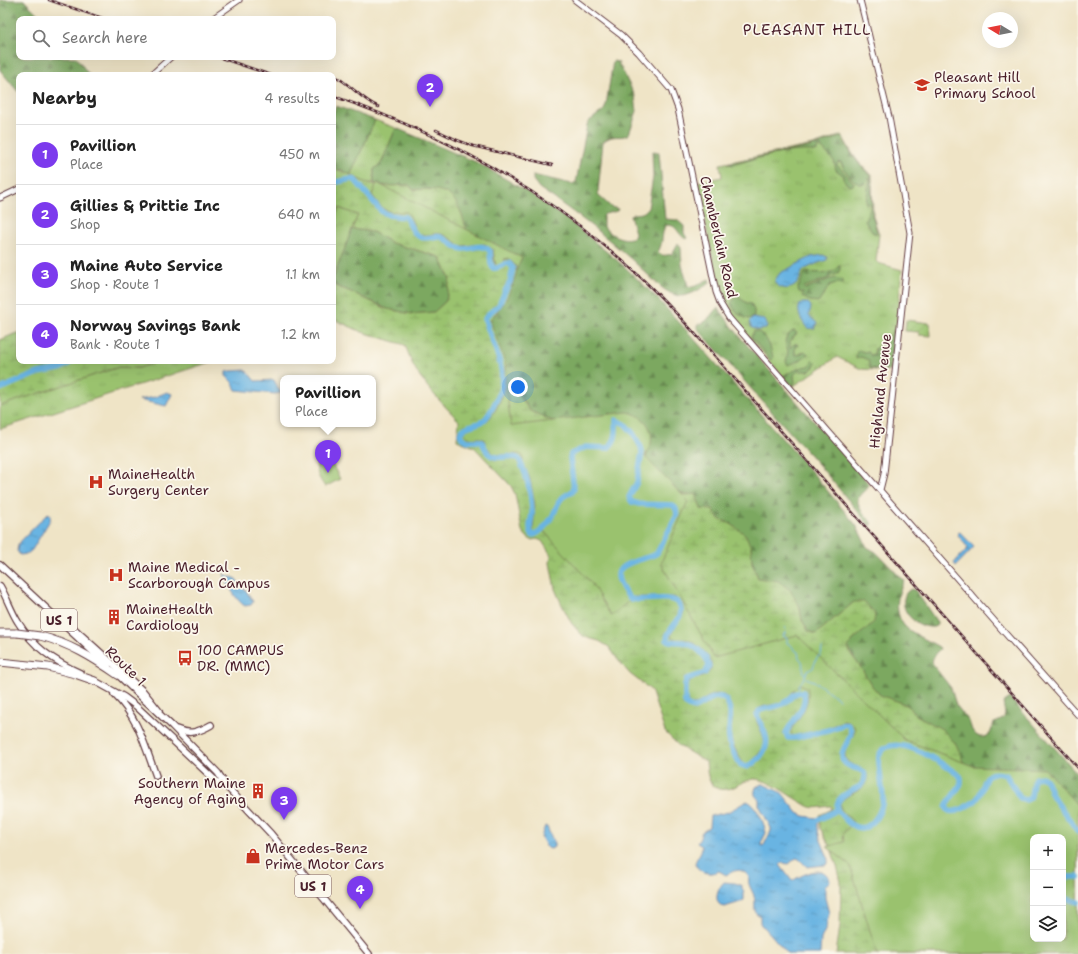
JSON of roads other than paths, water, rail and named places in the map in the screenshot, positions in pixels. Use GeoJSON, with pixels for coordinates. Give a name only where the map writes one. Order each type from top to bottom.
{"type":"FeatureCollection","features":[{"type":"Feature","properties":{"kind":"highway"},"geometry":{"type":"LineString","coordinates":[[0,633],[17,633],[40,636],[66,644],[88,655],[118,675]]}},
{"type":"Feature","properties":{"kind":"highway"},"geometry":{"type":"LineString","coordinates":[[0,662],[54,668],[95,681]]}},
{"type":"Feature","properties":{"kind":"main road","name":"Route 1"},"geometry":{"type":"LineString","coordinates":[[0,565],[80,638],[172,726],[218,774],[229,789],[271,834],[369,954]]}},
{"type":"Feature","properties":{"kind":"main road","name":"Route 1"},"geometry":{"type":"LineString","coordinates":[[0,586],[18,623],[36,645],[46,654],[59,663],[124,697],[149,716],[212,777],[229,789]]}},
{"type":"Feature","properties":{"kind":"main road"},"geometry":{"type":"LineString","coordinates":[[43,605],[80,632],[143,691],[165,720]]}},
{"type":"Feature","properties":{"kind":"main road"},"geometry":{"type":"LineString","coordinates":[[105,686],[121,700],[133,716],[141,733],[156,776]]}},
{"type":"Feature","properties":{"kind":"main road"},"geometry":{"type":"LineString","coordinates":[[172,726],[181,731],[191,733],[200,731],[211,725]]}},
{"type":"Feature","properties":{"kind":"street"},"geometry":{"type":"LineString","coordinates":[[216,16],[239,0]]}},
{"type":"Feature","properties":{"kind":"street","name":"Chamberlain Road"},"geometry":{"type":"LineString","coordinates":[[575,0],[625,38],[660,76],[673,94],[678,109],[715,288],[718,298],[726,313],[758,352],[880,490]]}},
{"type":"Feature","properties":{"kind":"street","name":"Highland Avenue"},"geometry":{"type":"LineString","coordinates":[[860,0],[889,118],[910,233],[884,474],[880,490]]}},
{"type":"Feature","properties":{"kind":"street"},"geometry":{"type":"LineString","coordinates":[[154,72],[167,60]]}},
{"type":"Feature","properties":{"kind":"street"},"geometry":{"type":"LineString","coordinates":[[0,198],[16,190]]}},
{"type":"Feature","properties":{"kind":"street"},"geometry":{"type":"LineString","coordinates":[[880,490],[1078,715]]}},
{"type":"Feature","properties":{"kind":"water"},"geometry":{"type":"Polygon","coordinates":[[[823,255],[827,257],[827,260],[803,270],[798,282],[793,287],[783,288],[775,283],[775,280],[780,273],[811,257],[823,255]]]}},
{"type":"Feature","properties":{"kind":"water"},"geometry":{"type":"Polygon","coordinates":[[[801,303],[808,303],[811,306],[809,316],[817,323],[814,329],[807,328],[801,319],[799,306],[801,303]]]}},
{"type":"Feature","properties":{"kind":"water"},"geometry":{"type":"Polygon","coordinates":[[[753,318],[765,320],[767,325],[766,329],[758,330],[752,328],[749,322],[753,318]]]}},
{"type":"Feature","properties":{"kind":"water"},"geometry":{"type":"Polygon","coordinates":[[[246,370],[255,381],[274,380],[280,393],[236,390],[232,382],[226,376],[226,372],[246,370]]]}},
{"type":"Feature","properties":{"kind":"water"},"geometry":{"type":"Polygon","coordinates":[[[167,392],[172,394],[166,406],[139,400],[155,397],[167,392]]]}},
{"type":"Feature","properties":{"kind":"water"},"geometry":{"type":"Polygon","coordinates":[[[48,513],[51,515],[50,520],[32,550],[27,554],[20,555],[17,551],[18,544],[48,513]]]}},
{"type":"Feature","properties":{"kind":"water"},"geometry":{"type":"Polygon","coordinates":[[[960,532],[974,547],[956,566],[954,563],[968,548],[958,535],[960,532]]]}},
{"type":"Feature","properties":{"kind":"water"},"geometry":{"type":"Polygon","coordinates":[[[224,573],[229,577],[235,578],[252,599],[253,602],[251,605],[245,606],[238,600],[229,586],[224,573]]]}},
{"type":"Feature","properties":{"kind":"water"},"geometry":{"type":"Polygon","coordinates":[[[762,784],[782,793],[798,813],[818,819],[819,834],[827,856],[828,864],[807,867],[796,858],[789,864],[782,863],[780,865],[792,881],[807,873],[818,871],[827,875],[830,881],[825,886],[825,898],[829,913],[826,928],[821,939],[820,954],[788,954],[762,926],[760,923],[760,915],[757,915],[755,910],[755,899],[749,885],[749,877],[744,872],[738,870],[726,875],[719,871],[706,873],[695,865],[702,846],[697,843],[702,832],[709,827],[710,816],[728,812],[747,801],[757,810],[764,825],[766,833],[761,843],[762,846],[764,845],[771,828],[759,805],[759,799],[755,794],[756,787],[762,784]]]}},
{"type":"Feature","properties":{"kind":"water"},"geometry":{"type":"Polygon","coordinates":[[[545,826],[547,827],[554,843],[554,847],[551,849],[547,848],[541,837],[545,826]]]}},
{"type":"Feature","properties":{"kind":"water"},"geometry":{"type":"Polygon","coordinates":[[[724,882],[741,885],[744,893],[744,900],[725,907],[718,903],[717,896],[719,888],[724,882]]]}},
{"type":"Feature","properties":{"kind":"waterway"},"geometry":{"type":"LineString","coordinates":[[336,182],[351,179],[355,180],[382,212],[389,215],[405,217],[415,233],[420,237],[441,237],[460,249],[480,246],[484,247],[490,251],[491,264],[493,268],[509,263],[513,268],[510,282],[499,305],[487,315],[485,319],[502,372],[502,382],[499,393],[488,416],[480,423],[464,428],[460,434],[462,438],[468,441],[481,441],[491,456],[515,457],[519,459],[526,477],[531,497],[532,513],[530,529],[532,535],[538,533],[548,523],[563,497],[574,489],[570,458],[571,454],[586,447],[608,448],[615,438],[616,420],[625,424],[633,433],[641,447],[642,452],[637,482],[629,497],[630,499],[632,502],[639,504],[673,505],[676,509],[677,515],[657,553],[624,566],[620,570],[618,576],[620,583],[626,594],[631,599],[671,599],[679,604],[681,613],[670,631],[667,640],[687,643],[696,648],[706,658],[709,666],[705,673],[687,679],[685,684],[685,703],[694,708],[714,698],[720,697],[725,699],[730,711],[730,742],[737,760],[741,765],[747,767],[752,764],[760,757],[766,746],[766,736],[757,715],[759,711],[781,705],[795,694],[803,692],[804,702],[786,733],[788,738],[828,730],[845,724],[847,724],[850,729],[851,733],[842,752],[842,757],[848,766],[862,771],[865,774],[863,783],[844,795],[838,801],[837,810],[850,824],[858,828],[864,827],[874,821],[877,816],[883,798],[879,755],[886,748],[895,745],[919,751],[943,764],[960,776],[961,784],[946,807],[949,811],[953,812],[973,803],[980,794],[986,779],[992,774],[998,773],[1006,775],[1020,798],[1026,800],[1030,798],[1035,778],[1042,777],[1046,780],[1052,795],[1078,832]]}},
{"type":"Feature","properties":{"kind":"waterway"},"geometry":{"type":"LineString","coordinates":[[0,389],[38,373],[60,369],[68,364]]}},
{"type":"Feature","properties":{"kind":"waterway"},"geometry":{"type":"LineString","coordinates":[[785,627],[786,631],[783,636],[787,638],[787,643],[798,652],[799,658],[802,661],[805,675]]}},
{"type":"Feature","properties":{"kind":"waterway"},"geometry":{"type":"LineString","coordinates":[[799,692],[799,685],[805,677],[807,671],[813,668],[817,657],[821,655],[822,648]]}},
{"type":"Feature","properties":{"kind":"waterway"},"geometry":{"type":"LineString","coordinates":[[806,678],[814,681],[839,699]]}},
{"type":"Feature","properties":{"kind":"waterway"},"geometry":{"type":"LineString","coordinates":[[818,820],[837,810]]}},
{"type":"Feature","properties":{"kind":"waterway"},"geometry":{"type":"LineString","coordinates":[[1066,877],[1078,877]]}},
{"type":"Feature","properties":{"kind":"waterway"},"geometry":{"type":"LineString","coordinates":[[1066,898],[1078,902]]}},
{"type":"Feature","properties":{"kind":"railway"},"geometry":{"type":"LineString","coordinates":[[49,0],[96,16]]}},
{"type":"Feature","properties":{"kind":"railway"},"geometry":{"type":"LineString","coordinates":[[227,60],[262,72]]}},
{"type":"Feature","properties":{"kind":"railway"},"geometry":{"type":"LineString","coordinates":[[336,77],[366,100],[379,107]]}},
{"type":"Feature","properties":{"kind":"railway"},"geometry":{"type":"LineString","coordinates":[[336,97],[408,125],[480,160],[547,202],[580,226],[624,262],[660,296],[694,333],[1078,768]]}},
{"type":"Feature","properties":{"kind":"railway"},"geometry":{"type":"LineString","coordinates":[[436,130],[473,146],[552,165]]}},
{"type":"Feature","properties":{"kind":"place","name":"Pleasant Hill Primary School"},"geometry":{"type":"Point","coordinates":[922,85]}},
{"type":"Feature","properties":{"kind":"place","name":"Gillies & Prittie Inc"},"geometry":{"type":"Point","coordinates":[430,107]}},
{"type":"Feature","properties":{"kind":"place","name":"Pavillion"},"geometry":{"type":"Point","coordinates":[328,473]}},
{"type":"Feature","properties":{"kind":"place","name":"MaineHealth Surgery Center"},"geometry":{"type":"Point","coordinates":[96,482]}},
{"type":"Feature","properties":{"kind":"place","name":"Maine Medical - Scarborough Campus"},"geometry":{"type":"Point","coordinates":[116,575]}},
{"type":"Feature","properties":{"kind":"place","name":"MaineHealth Cardiology"},"geometry":{"type":"Point","coordinates":[114,617]}},
{"type":"Feature","properties":{"kind":"place","name":"100 CAMPUS DR. (MMC)"},"geometry":{"type":"Point","coordinates":[185,658]}},
{"type":"Feature","properties":{"kind":"place","name":"Southern Maine Agency of Aging"},"geometry":{"type":"Point","coordinates":[258,791]}},
{"type":"Feature","properties":{"kind":"place","name":"Maine Auto Service"},"geometry":{"type":"Point","coordinates":[284,820]}},
{"type":"Feature","properties":{"kind":"place","name":"Mercedes-Benz Prime Motor Cars"},"geometry":{"type":"Point","coordinates":[253,856]}},
{"type":"Feature","properties":{"kind":"place","name":"Norway Savings Bank"},"geometry":{"type":"Point","coordinates":[360,909]}},
{"type":"Feature","properties":{"kind":"district","name":"PLEASANT HILL"},"geometry":{"type":"Point","coordinates":[807,30]}}]}
